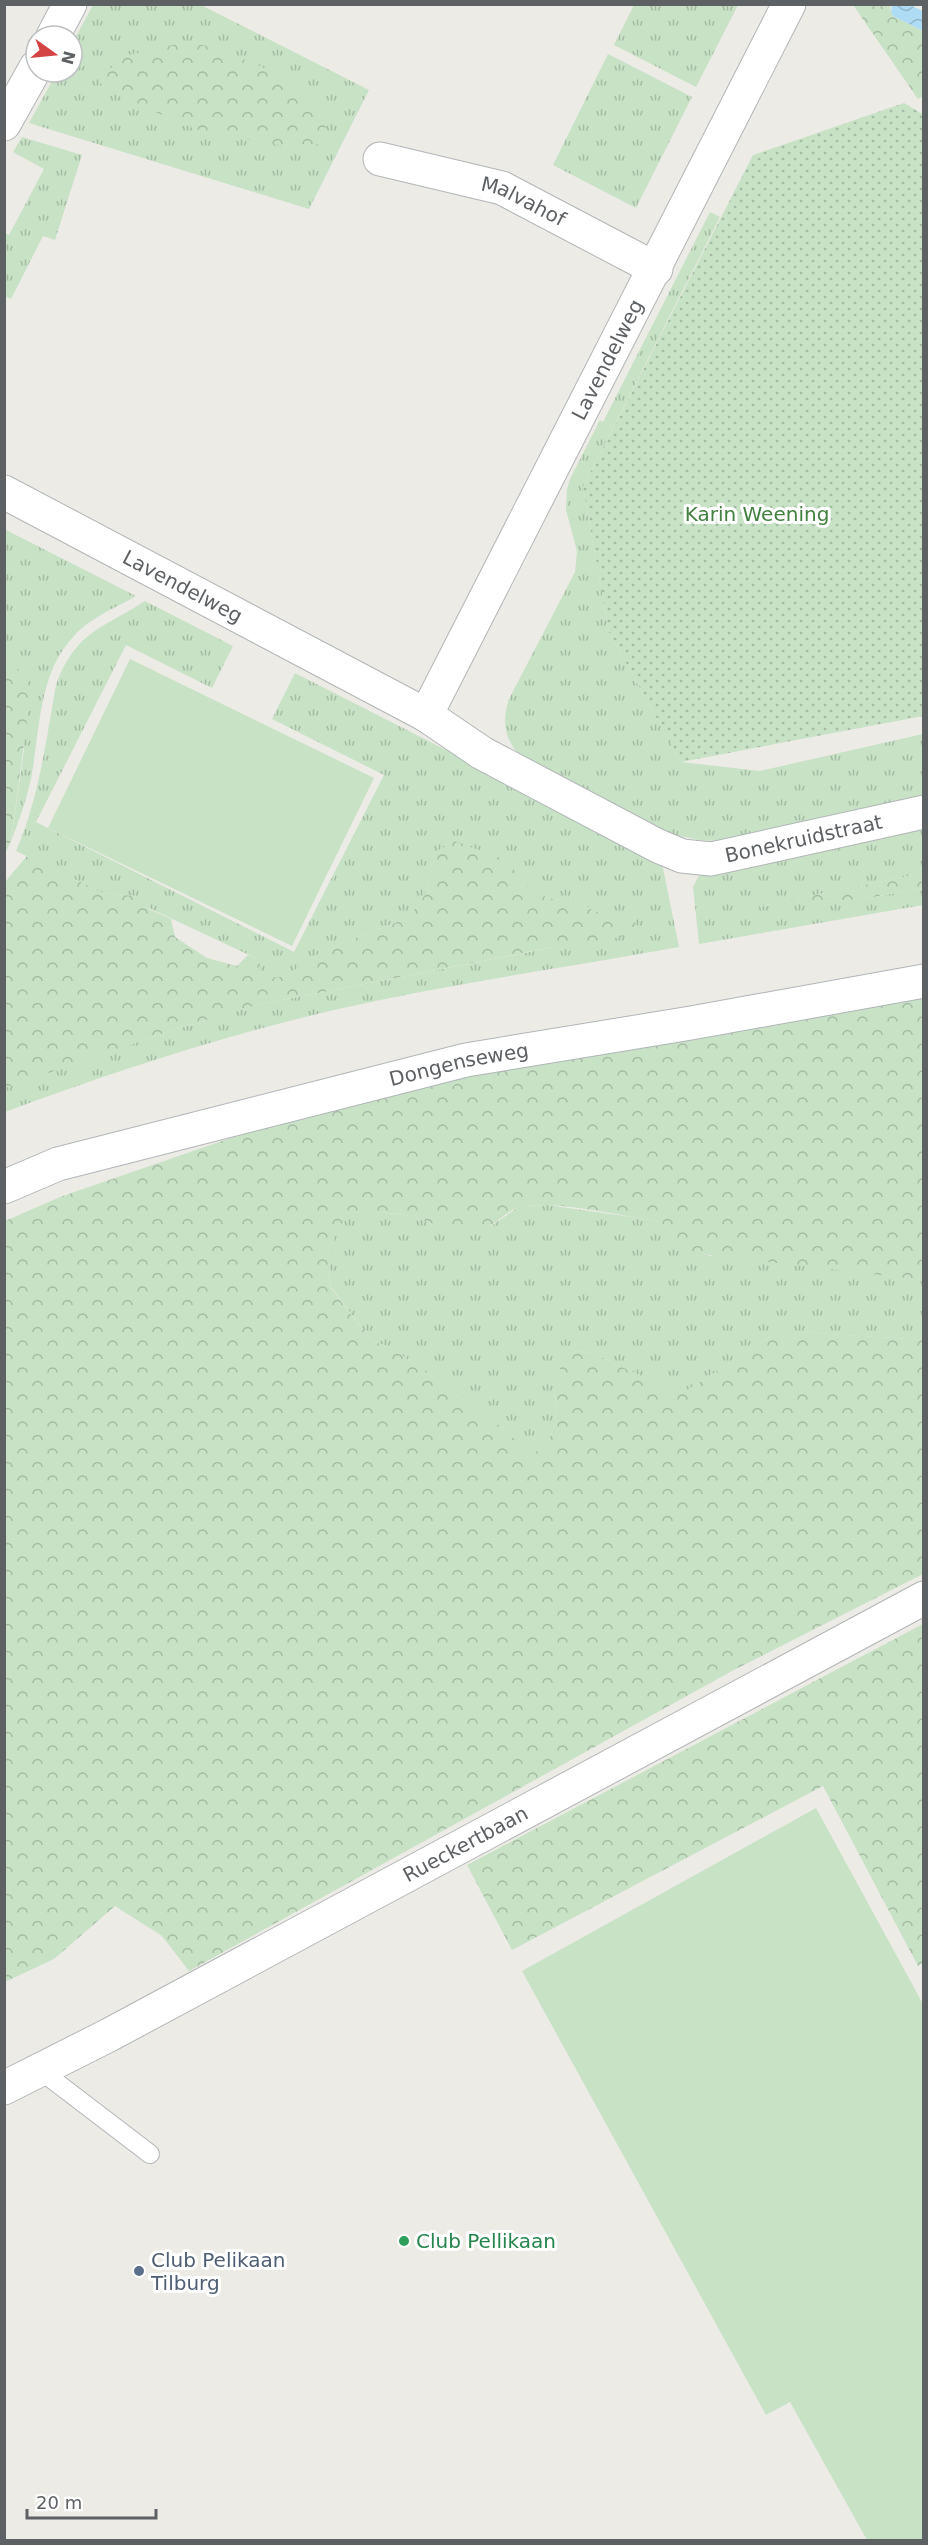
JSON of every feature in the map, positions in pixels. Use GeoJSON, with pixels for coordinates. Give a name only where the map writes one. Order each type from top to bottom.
{"type":"FeatureCollection","features":[{"type":"Feature","properties":{"kind":"street"},"geometry":{"type":"LineString","coordinates":[[59,24],[70,4]]}},
{"type":"Feature","properties":{"kind":"street","name":"Lavendelweg"},"geometry":{"type":"LineString","coordinates":[[426,715],[656,269],[789,4]]}},
{"type":"Feature","properties":{"kind":"street"},"geometry":{"type":"LineString","coordinates":[[4,124],[26,84]]}},
{"type":"Feature","properties":{"kind":"street","name":"Malvahof"},"geometry":{"type":"LineString","coordinates":[[380,159],[502,188],[656,269]]}},
{"type":"Feature","properties":{"kind":"street","name":"Lavendelweg"},"geometry":{"type":"LineString","coordinates":[[4,492],[426,715],[482,753],[658,846],[682,856]]}},
{"type":"Feature","properties":{"kind":"street","name":"Bonekruidstraat"},"geometry":{"type":"LineString","coordinates":[[682,856],[711,859],[924,812]]}},
{"type":"Feature","properties":{"kind":"street","name":"Dongenseweg"},"geometry":{"type":"LineString","coordinates":[[4,1187],[58,1164],[465,1060],[680,1025],[924,981]]}},
{"type":"Feature","properties":{"kind":"street","name":"Rueckertbaan"},"geometry":{"type":"LineString","coordinates":[[4,2088],[924,1598]]}},
{"type":"Feature","properties":{"kind":"lane"},"geometry":{"type":"LineString","coordinates":[[40,2070],[150,2154]]}},
{"type":"Feature","properties":{"kind":"green space"},"geometry":{"type":"Polygon","coordinates":[[[634,4],[738,5],[696,87],[614,45],[634,4]]]}},
{"type":"Feature","properties":{"kind":"green space"},"geometry":{"type":"Polygon","coordinates":[[[93,5],[201,5],[369,90],[309,209],[29,123],[50,84],[84,84],[83,24],[93,5]]]}},
{"type":"Feature","properties":{"kind":"green space"},"geometry":{"type":"Polygon","coordinates":[[[853,5],[892,5],[890,8],[893,16],[923,31],[923,96],[918,99],[853,5]]]}},
{"type":"Feature","properties":{"kind":"green space"},"geometry":{"type":"Polygon","coordinates":[[[186,42],[217,48],[262,67],[293,88],[305,93],[329,118],[320,143],[305,150],[195,129],[107,91],[98,80],[124,56],[186,42]]]}},
{"type":"Feature","properties":{"kind":"green space"},"geometry":{"type":"Polygon","coordinates":[[[608,54],[692,97],[636,208],[553,165],[608,54]]]}},
{"type":"Feature","properties":{"kind":"green space","name":"Karin Weening"},"geometry":{"type":"Polygon","coordinates":[[[904,103],[924,115],[923,716],[681,762],[609,632],[583,487],[753,155],[904,103]]]}},
{"type":"Feature","properties":{"kind":"green space"},"geometry":{"type":"Polygon","coordinates":[[[22,137],[82,155],[55,240],[43,236],[11,299],[5,296],[5,233],[9,235],[44,169],[13,152],[22,137]]]}},
{"type":"Feature","properties":{"kind":"green space"},"geometry":{"type":"Polygon","coordinates":[[[710,212],[720,217],[583,487],[609,632],[681,762],[760,771],[923,734],[923,796],[715,841],[675,835],[523,759],[512,745],[505,724],[509,699],[575,572],[577,551],[566,510],[570,479],[600,420],[603,422],[710,212]]]}},
{"type":"Feature","properties":{"kind":"green space"},"geometry":{"type":"Polygon","coordinates":[[[4,529],[136,596],[95,618],[81,629],[62,651],[53,667],[42,703],[29,787],[11,841],[24,750],[24,674],[5,658],[4,529]]]}},
{"type":"Feature","properties":{"kind":"green space"},"geometry":{"type":"Polygon","coordinates":[[[145,601],[233,646],[212,688],[126,645],[36,822],[294,952],[384,775],[272,719],[295,673],[654,856],[663,868],[679,947],[420,992],[292,1020],[168,1056],[5,1112],[4,1088],[170,1031],[257,1005],[555,947],[555,949],[623,918],[593,911],[577,899],[545,897],[528,887],[508,861],[435,852],[432,876],[420,905],[400,921],[322,951],[284,978],[259,978],[260,960],[149,908],[147,902],[133,896],[103,893],[16,851],[31,811],[56,685],[64,667],[72,653],[92,633],[145,601]]]}},
{"type":"Feature","properties":{"kind":"green space"},"geometry":{"type":"Polygon","coordinates":[[[5,658],[24,674],[31,691],[11,841],[5,854],[5,658]]]}},
{"type":"Feature","properties":{"kind":"green space"},"geometry":{"type":"Polygon","coordinates":[[[130,659],[374,778],[292,946],[48,828],[130,659]]]}},
{"type":"Feature","properties":{"kind":"green space"},"geometry":{"type":"Polygon","coordinates":[[[923,826],[923,873],[761,906],[862,899],[923,888],[923,905],[699,944],[693,887],[703,873],[923,826]]]}},
{"type":"Feature","properties":{"kind":"green space"},"geometry":{"type":"Polygon","coordinates":[[[454,841],[509,861],[528,887],[545,897],[577,899],[593,911],[623,918],[636,910],[635,934],[556,949],[554,947],[257,1005],[170,1031],[5,1088],[5,882],[27,856],[103,893],[133,896],[148,902],[149,909],[171,919],[175,937],[207,958],[237,966],[248,955],[260,960],[259,978],[284,977],[322,951],[400,921],[420,905],[432,876],[435,852],[454,841]]]}},
{"type":"Feature","properties":{"kind":"green space"},"geometry":{"type":"Polygon","coordinates":[[[923,873],[923,888],[862,899],[754,907],[923,873]]]}},
{"type":"Feature","properties":{"kind":"green space"},"geometry":{"type":"Polygon","coordinates":[[[923,997],[923,1280],[691,1253],[676,1247],[670,1230],[659,1221],[573,1207],[538,1205],[516,1208],[492,1225],[471,1232],[448,1229],[402,1215],[351,1212],[336,1231],[329,1267],[330,1287],[372,1341],[390,1347],[510,1433],[528,1458],[547,1443],[556,1423],[555,1387],[562,1362],[577,1351],[592,1353],[673,1391],[686,1391],[777,1332],[923,1340],[923,1574],[732,1671],[189,1971],[162,1936],[115,1906],[54,1959],[5,1982],[5,1221],[60,1197],[271,1124],[487,1071],[923,997]]]}},
{"type":"Feature","properties":{"kind":"green space"},"geometry":{"type":"Polygon","coordinates":[[[547,1205],[659,1221],[670,1230],[676,1247],[709,1256],[724,1255],[923,1280],[923,1340],[777,1332],[686,1391],[673,1391],[592,1353],[577,1351],[555,1387],[556,1423],[547,1443],[528,1458],[510,1433],[390,1347],[372,1341],[330,1286],[329,1267],[336,1231],[350,1212],[372,1211],[410,1216],[446,1228],[491,1226],[520,1206],[547,1205]]]}},
{"type":"Feature","properties":{"kind":"green space"},"geometry":{"type":"Polygon","coordinates":[[[923,1624],[923,1963],[918,1966],[823,1786],[512,1950],[467,1865],[923,1624]]]}},
{"type":"Feature","properties":{"kind":"green space"},"geometry":{"type":"Polygon","coordinates":[[[816,1808],[923,2004],[923,2540],[867,2540],[790,2402],[766,2415],[522,1971],[816,1808]]]}},
{"type":"Feature","properties":{"kind":"water"},"geometry":{"type":"Polygon","coordinates":[[[892,5],[910,5],[923,11],[923,31],[893,16],[892,5]]]}},
{"type":"Feature","properties":{"kind":"place","name":"Club Pellikaan"},"geometry":{"type":"Point","coordinates":[404,2241]}},
{"type":"Feature","properties":{"kind":"place","name":"Club Pelikaan Tilburg"},"geometry":{"type":"Point","coordinates":[139,2271]}}]}
